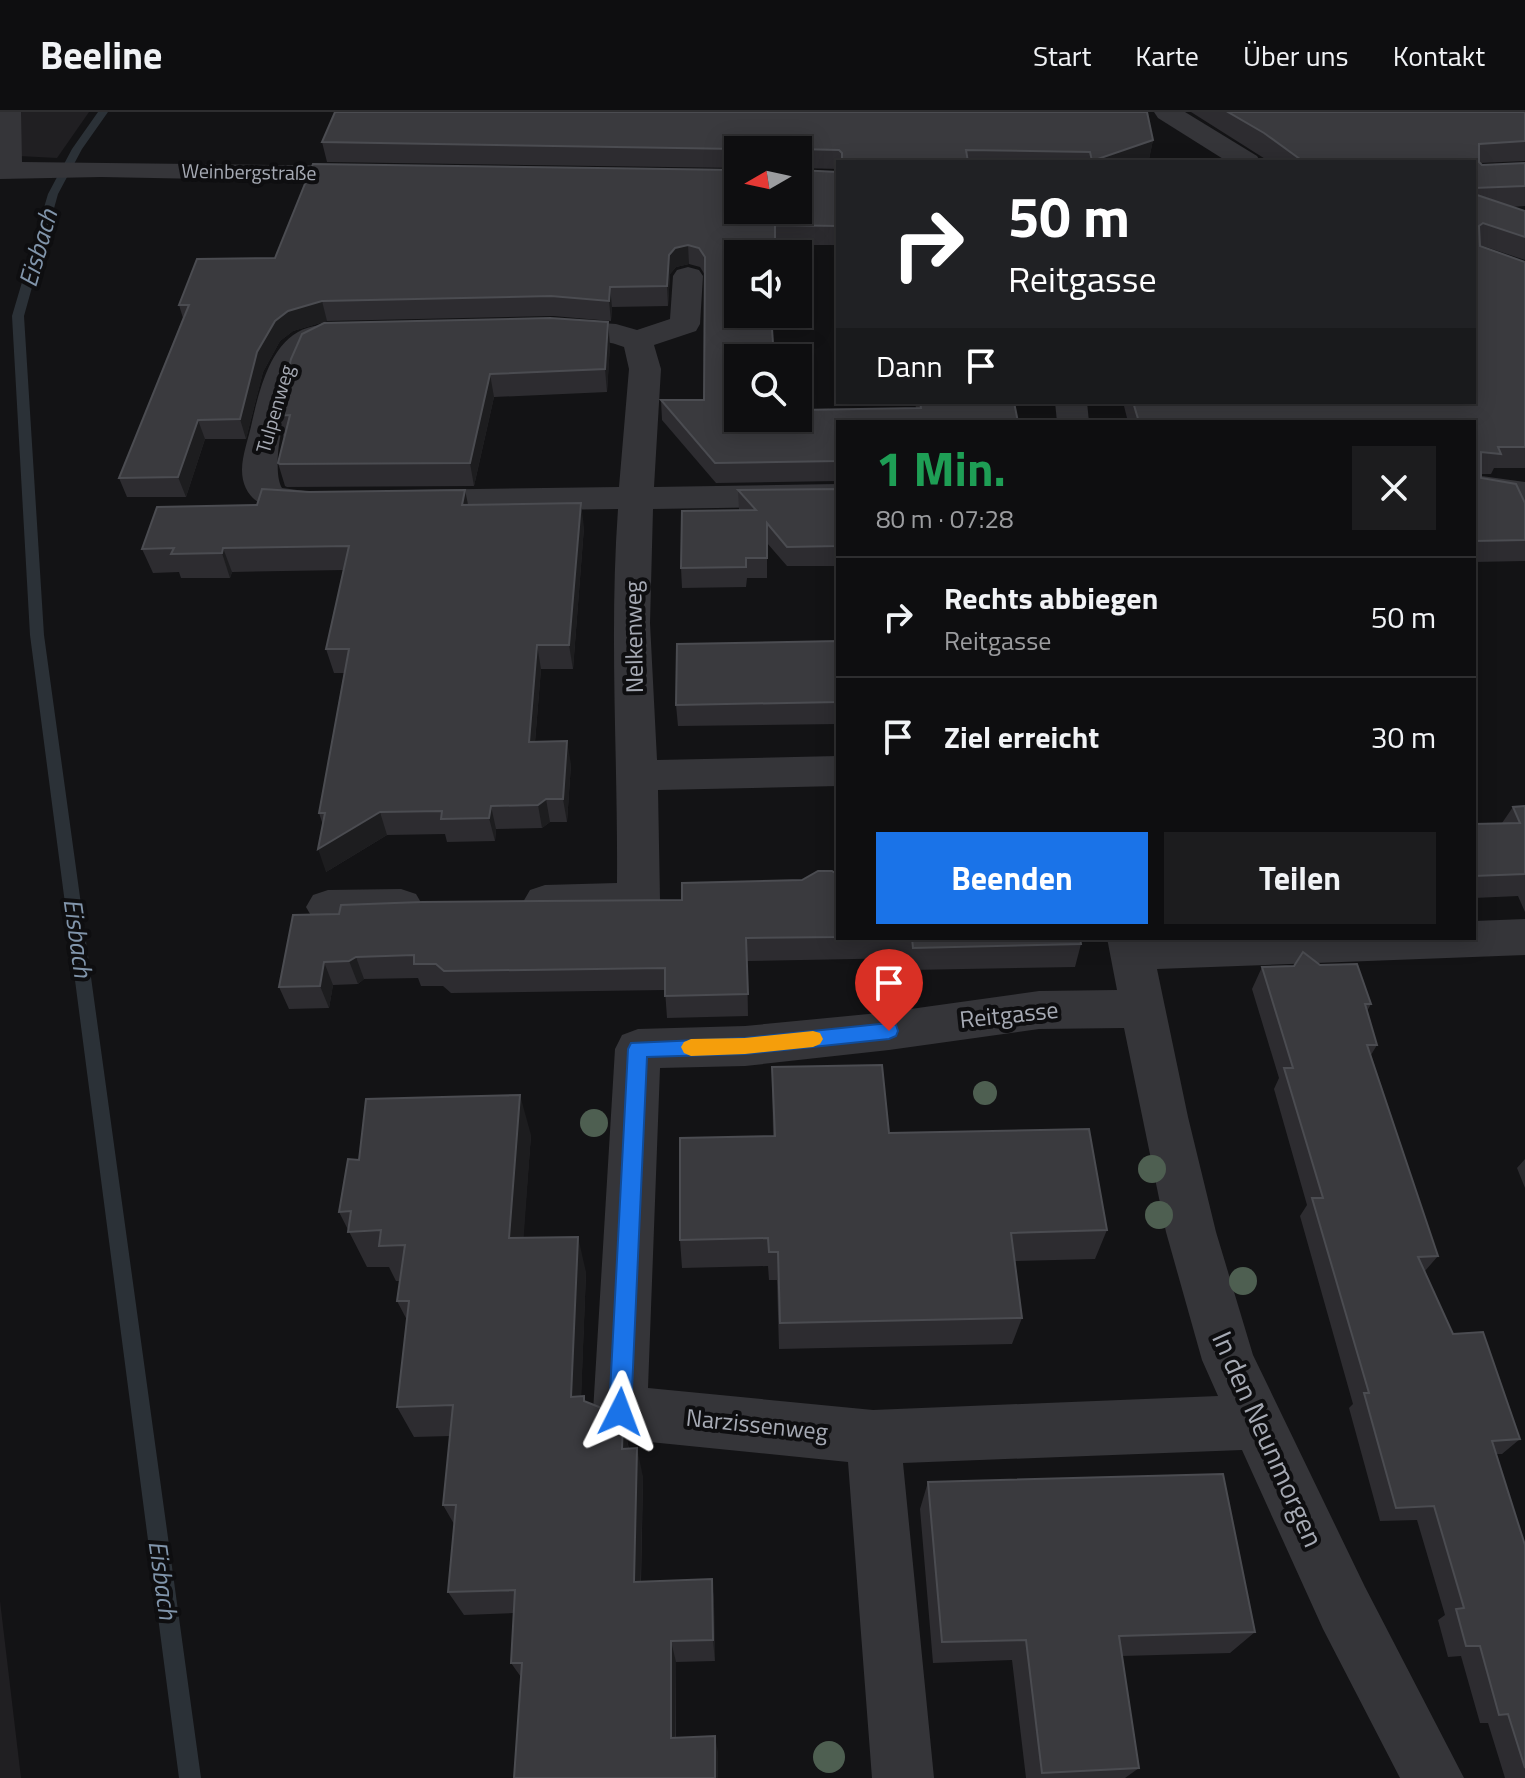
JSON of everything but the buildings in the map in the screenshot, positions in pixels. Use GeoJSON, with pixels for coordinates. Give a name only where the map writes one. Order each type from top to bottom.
{"type":"FeatureCollection","features":[{"type":"Feature","properties":{"kind":"street"},"geometry":{"type":"LineString","coordinates":[[8,112],[13,171]]}},
{"type":"Feature","properties":{"kind":"street"},"geometry":{"type":"LineString","coordinates":[[1167,112],[1244,160]]}},
{"type":"Feature","properties":{"kind":"street","name":"Weinbergstraße"},"geometry":{"type":"LineString","coordinates":[[13,171],[101,169],[394,174]]}},
{"type":"Feature","properties":{"kind":"street"},"geometry":{"type":"LineString","coordinates":[[636,341],[685,324],[688,276]]}},
{"type":"Feature","properties":{"kind":"street"},"geometry":{"type":"LineString","coordinates":[[523,329],[589,330],[616,333],[636,341],[643,354],[645,369],[634,497]]}},
{"type":"Feature","properties":{"kind":"street","name":"Tulpenweg"},"geometry":{"type":"LineString","coordinates":[[388,332],[327,333],[309,338],[295,349],[285,365],[259,469],[260,487],[268,497],[286,502],[364,502],[836,495]]}},
{"type":"Feature","properties":{"kind":"street"},"geometry":{"type":"LineString","coordinates":[[1476,486],[1525,493]]}},
{"type":"Feature","properties":{"kind":"street","name":"Nelkenweg"},"geometry":{"type":"LineString","coordinates":[[499,903],[638,900],[634,497]]}},
{"type":"Feature","properties":{"kind":"street"},"geometry":{"type":"LineString","coordinates":[[638,775],[836,771]]}},
{"type":"Feature","properties":{"kind":"street"},"geometry":{"type":"LineString","coordinates":[[328,907],[437,905]]}},
{"type":"Feature","properties":{"kind":"street"},"geometry":{"type":"LineString","coordinates":[[1476,938],[1525,937]]}},
{"type":"Feature","properties":{"kind":"street"},"geometry":{"type":"LineString","coordinates":[[1130,945],[1377,940]]}},
{"type":"Feature","properties":{"kind":"street","name":"In den Neunmorgen"},"geometry":{"type":"LineString","coordinates":[[1130,945],[1141,1009],[1191,1232],[1228,1360],[1344,1608],[1433,1778]]}},
{"type":"Feature","properties":{"kind":"street","name":"Reitgasse"},"geometry":{"type":"LineString","coordinates":[[638,1049],[745,1046],[1039,1010],[1141,1009]]}},
{"type":"Feature","properties":{"kind":"street","name":"Narzissenweg"},"geometry":{"type":"LineString","coordinates":[[638,1049],[620,1412],[873,1437],[1255,1422]]}},
{"type":"Feature","properties":{"kind":"street"},"geometry":{"type":"LineString","coordinates":[[873,1437],[903,1778]]}},
{"type":"Feature","properties":{"kind":"shaded area"},"geometry":{"type":"Polygon","coordinates":[[[0,112],[89,112],[57,158],[0,155],[0,112]]]}},
{"type":"Feature","properties":{"kind":"shaded area"},"geometry":{"type":"Polygon","coordinates":[[[0,1601],[21,1778],[0,1778],[0,1601]]]}},
{"type":"Feature","properties":{"kind":"waterway","name":"Eisbach"},"geometry":{"type":"LineString","coordinates":[[103,112],[77,149],[53,194],[18,316],[37,635],[190,1778]]}},
{"type":"Feature","properties":{"kind":"slow traffic"},"geometry":{"type":"LineString","coordinates":[[691,1047],[745,1046],[813,1039]]}},
{"type":"Feature","properties":{"kind":"route"},"geometry":{"type":"LineString","coordinates":[[620,1412],[638,1049],[745,1046],[889,1031]]}}]}
